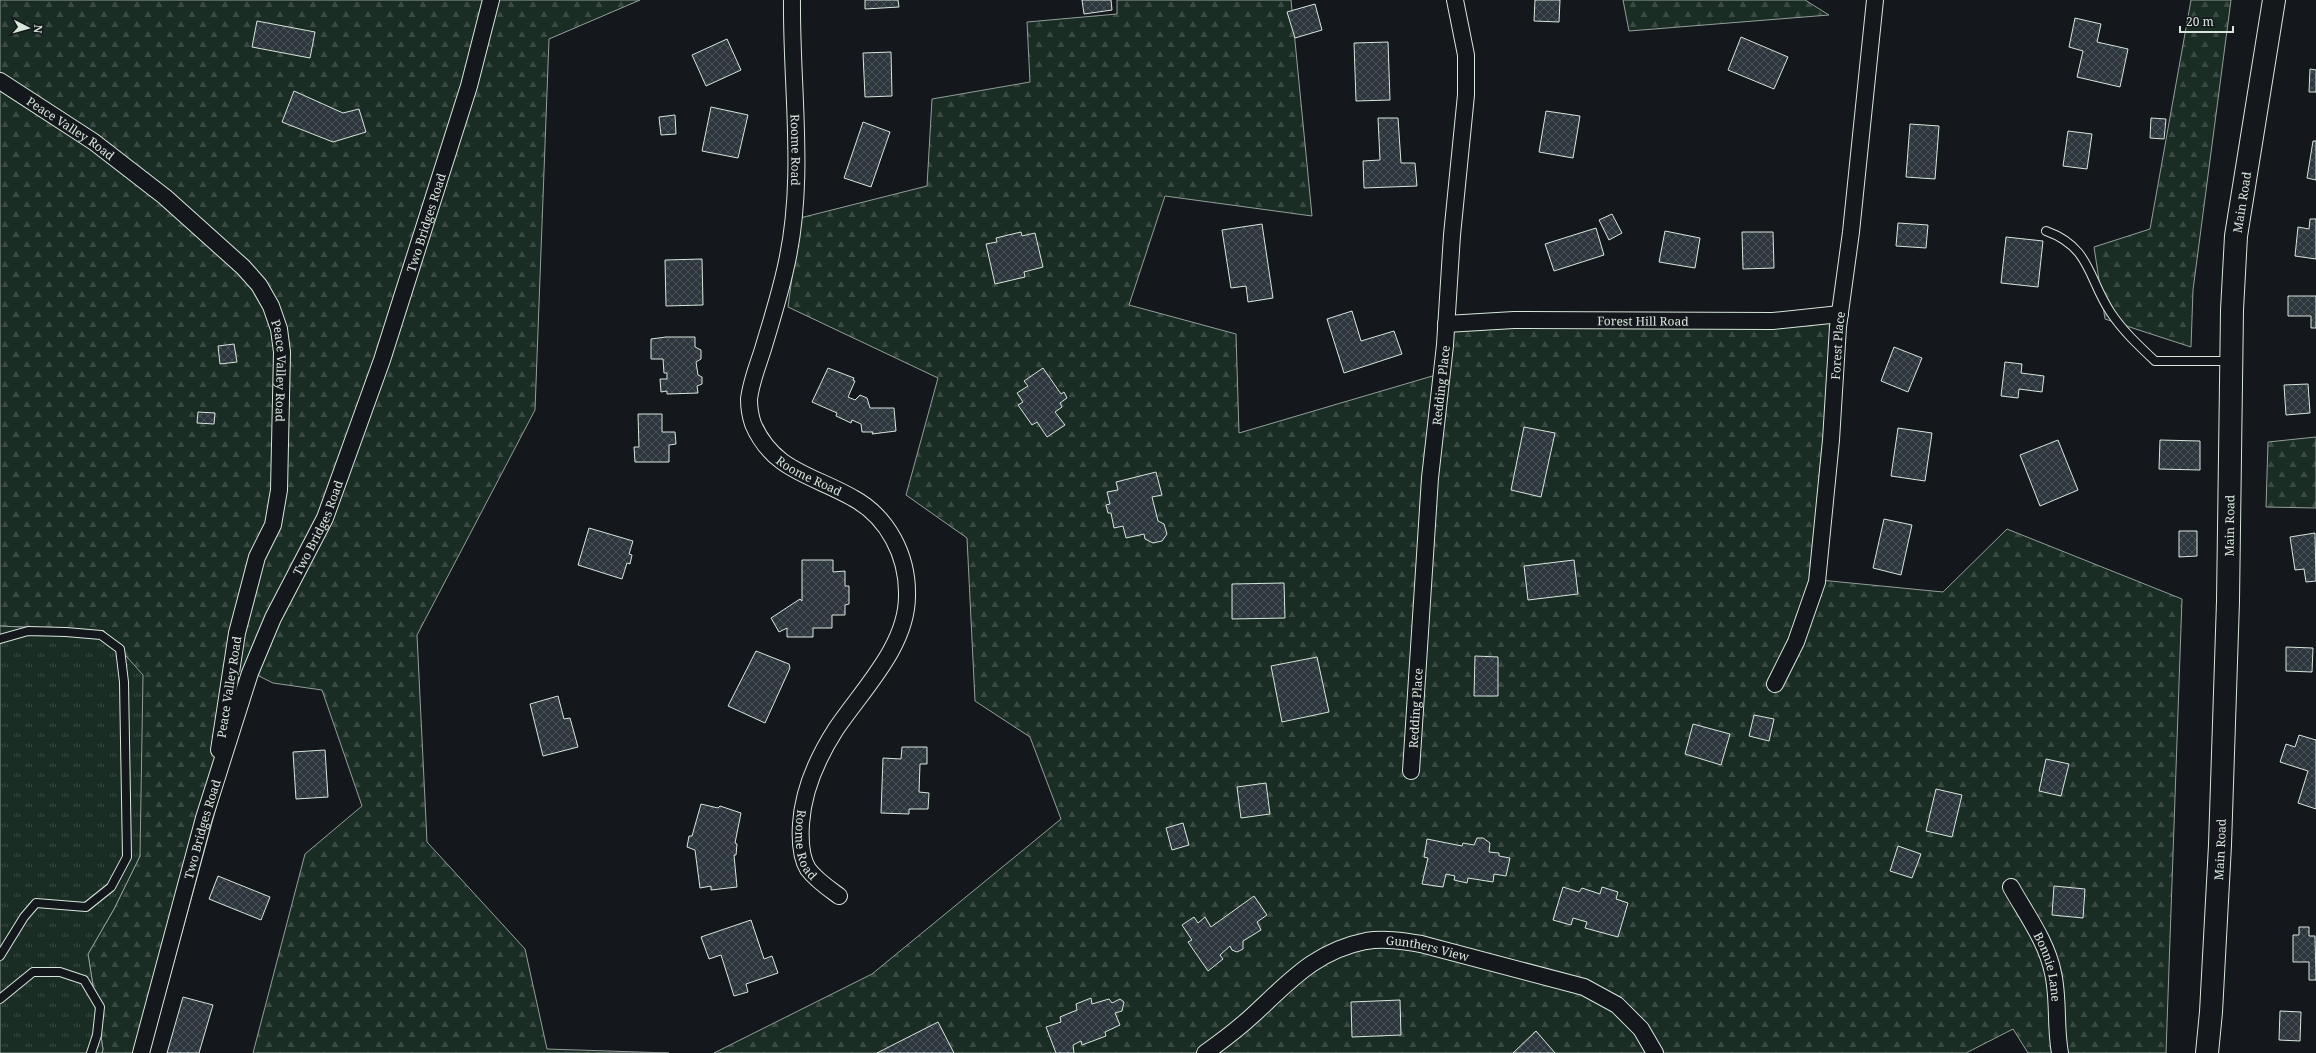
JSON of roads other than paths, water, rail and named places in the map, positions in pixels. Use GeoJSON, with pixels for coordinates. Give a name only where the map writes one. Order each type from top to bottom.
{"type":"FeatureCollection","features":[{"type":"Feature","properties":{"kind":"main road","name":"Main Road"},"geometry":{"type":"LineString","coordinates":[[2207,1053],[2211,1012],[2220,845],[2228,601],[2231,361],[2236,236],[2274,0]]}},
{"type":"Feature","properties":{"kind":"street","name":"Two Bridges Road"},"geometry":{"type":"LineString","coordinates":[[141,1053],[215,783],[250,673],[273,618],[325,518],[382,360],[467,93],[491,0]]}},
{"type":"Feature","properties":{"kind":"street","name":"Roome Road"},"geometry":{"type":"LineString","coordinates":[[792,0],[797,153],[794,213],[786,267],[752,382],[749,412],[761,439],[770,452],[781,462],[792,469],[853,498],[878,517],[895,542],[903,560],[907,579],[908,600],[904,622],[896,640],[884,661],[835,730],[822,753],[812,776],[805,799],[801,826],[802,853],[807,867],[816,879],[838,896]]}},
{"type":"Feature","properties":{"kind":"street","name":"Redding Place"},"geometry":{"type":"LineString","coordinates":[[1411,770],[1430,478],[1446,324],[1452,235],[1466,95],[1466,55],[1455,0]]}},
{"type":"Feature","properties":{"kind":"street","name":"Forest Place"},"geometry":{"type":"LineString","coordinates":[[1775,684],[1796,642],[1817,582],[1831,440],[1840,314],[1851,232],[1875,0]]}},
{"type":"Feature","properties":{"kind":"street","name":"Peace Valley Road"},"geometry":{"type":"LineString","coordinates":[[0,81],[94,142],[165,197],[243,267],[259,285],[271,306],[278,329],[282,352],[280,490],[272,525],[257,557],[237,633],[224,707],[215,783]]}},
{"type":"Feature","properties":{"kind":"street","name":"Forest Hill Road"},"geometry":{"type":"LineString","coordinates":[[1446,324],[1514,320],[1773,321],[1840,314]]}},
{"type":"Feature","properties":{"kind":"street","name":"Bonnie Lane"},"geometry":{"type":"LineString","coordinates":[[2011,887],[2046,950],[2053,973],[2056,995],[2056,1033],[2060,1053]]}},
{"type":"Feature","properties":{"kind":"street","name":"Gunthers View"},"geometry":{"type":"LineString","coordinates":[[1205,1053],[1253,1015],[1291,978],[1315,960],[1336,950],[1367,941],[1394,940],[1421,944],[1584,987],[1617,1005],[1641,1029],[1655,1053]]}},
{"type":"Feature","properties":{"kind":"lane"},"geometry":{"type":"LineString","coordinates":[[2046,231],[2072,244],[2083,258],[2110,313],[2133,341],[2155,361],[2231,361]]}},
{"type":"Feature","properties":{"kind":"lane"},"geometry":{"type":"LineString","coordinates":[[0,639],[28,631],[80,633],[101,635],[120,649],[124,682],[126,857],[111,887],[86,906],[36,903],[24,917],[0,956]]}},
{"type":"Feature","properties":{"kind":"lane"},"geometry":{"type":"LineString","coordinates":[[0,999],[33,972],[60,972],[84,980],[100,1007],[97,1035],[91,1053]]}}]}
